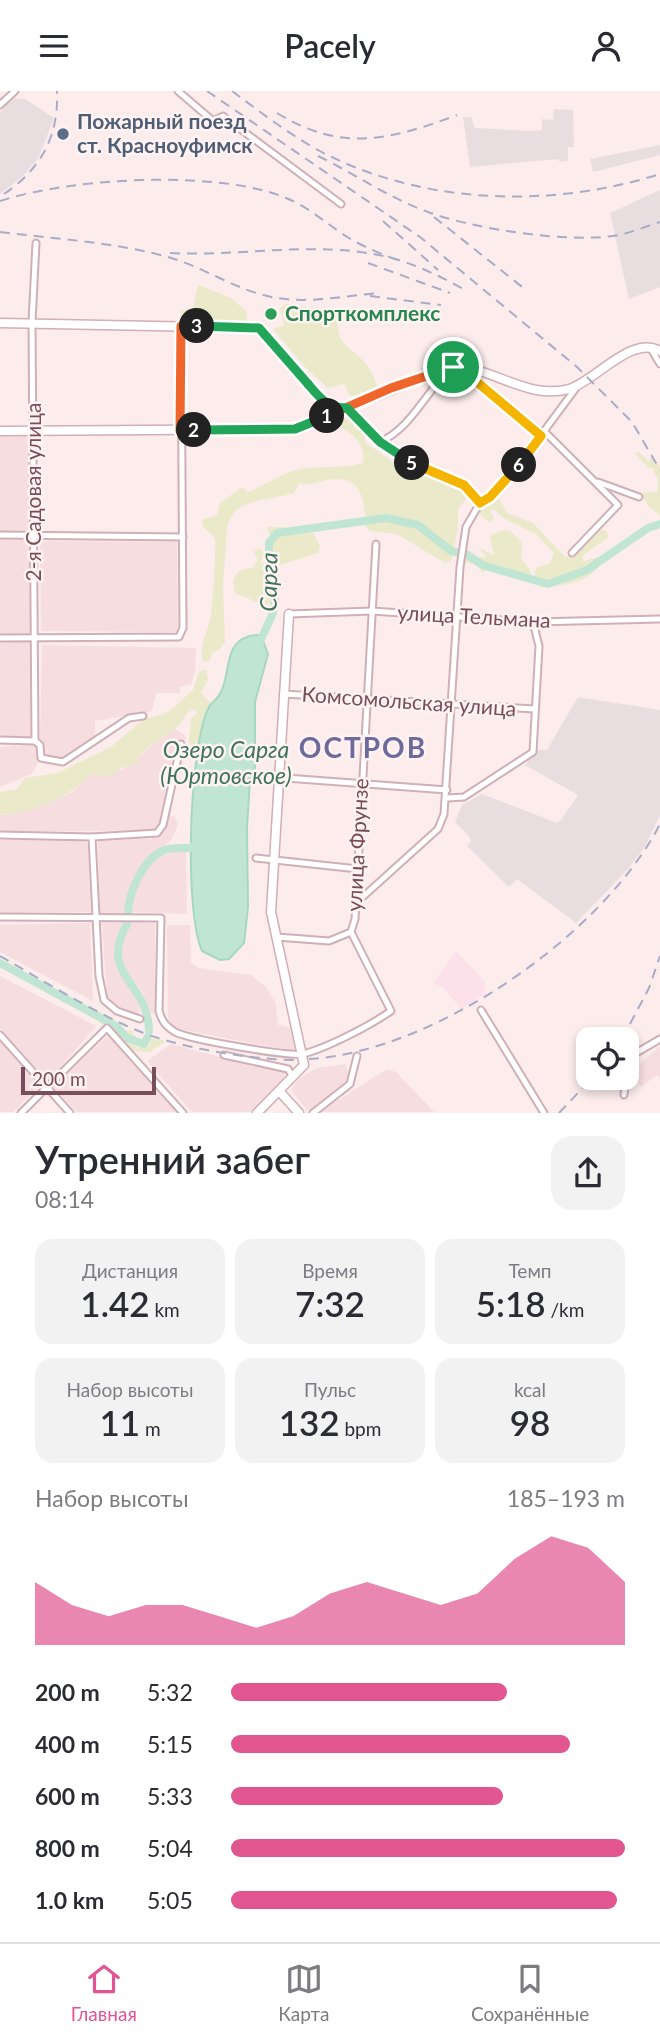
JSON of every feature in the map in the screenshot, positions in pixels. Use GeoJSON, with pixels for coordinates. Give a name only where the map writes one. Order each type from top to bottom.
{"type":"FeatureCollection","features":[{"type":"Feature","properties":{"kind":"street"},"geometry":{"type":"LineString","coordinates":[[0,105],[15,91]]}},
{"type":"Feature","properties":{"kind":"street"},"geometry":{"type":"LineString","coordinates":[[178,91],[213,121],[223,115],[341,204]]}},
{"type":"Feature","properties":{"kind":"street","name":"2-я Садовая улица"},"geometry":{"type":"LineString","coordinates":[[35,741],[32,322],[36,243]]}},
{"type":"Feature","properties":{"kind":"street"},"geometry":{"type":"LineString","coordinates":[[0,323],[259,328],[324,402],[333,408],[347,408],[380,442],[407,460],[464,485],[480,503]]}},
{"type":"Feature","properties":{"kind":"street"},"geometry":{"type":"LineString","coordinates":[[0,638],[179,637],[183,628],[184,537],[180,431],[181,326]]}},
{"type":"Feature","properties":{"kind":"street"},"geometry":{"type":"LineString","coordinates":[[650,348],[660,364]]}},
{"type":"Feature","properties":{"kind":"street"},"geometry":{"type":"LineString","coordinates":[[355,904],[438,829],[447,798],[456,619],[461,561],[470,515],[516,469],[577,386],[622,356],[650,348],[660,351]]}},
{"type":"Feature","properties":{"kind":"street"},"geometry":{"type":"LineString","coordinates":[[0,431],[295,429],[391,388],[455,366],[525,388],[554,391],[577,386]]}},
{"type":"Feature","properties":{"kind":"street"},"geometry":{"type":"LineString","coordinates":[[455,366],[542,434],[618,505],[572,553]]}},
{"type":"Feature","properties":{"kind":"street"},"geometry":{"type":"LineString","coordinates":[[380,442],[392,437],[410,418],[437,381],[455,366]]}},
{"type":"Feature","properties":{"kind":"street"},"geometry":{"type":"LineString","coordinates":[[595,482],[639,497]]}},
{"type":"Feature","properties":{"kind":"street"},"geometry":{"type":"LineString","coordinates":[[0,535],[184,537]]}},
{"type":"Feature","properties":{"kind":"street","name":"улица Фрунзе"},"geometry":{"type":"LineString","coordinates":[[302,1055],[374,1023],[391,1011],[351,932],[358,869],[376,544]]}},
{"type":"Feature","properties":{"kind":"street","name":"улица Тельмана"},"geometry":{"type":"LineString","coordinates":[[289,614],[372,611],[456,619],[533,622],[660,619]]}},
{"type":"Feature","properties":{"kind":"street"},"geometry":{"type":"LineString","coordinates":[[257,1112],[280,1092],[303,1065],[271,912],[277,777],[289,614]]}},
{"type":"Feature","properties":{"kind":"street"},"geometry":{"type":"LineString","coordinates":[[447,798],[464,797],[533,752],[539,646],[533,622]]}},
{"type":"Feature","properties":{"kind":"street","name":"Комсомольская улица"},"geometry":{"type":"LineString","coordinates":[[283,694],[535,709]]}},
{"type":"Feature","properties":{"kind":"street"},"geometry":{"type":"LineString","coordinates":[[0,740],[35,741],[40,745],[41,758],[63,762],[130,718],[143,716]]}},
{"type":"Feature","properties":{"kind":"street"},"geometry":{"type":"LineString","coordinates":[[0,835],[92,837],[157,833],[163,825],[181,744]]}},
{"type":"Feature","properties":{"kind":"street"},"geometry":{"type":"LineString","coordinates":[[259,776],[447,790]]}},
{"type":"Feature","properties":{"kind":"street"},"geometry":{"type":"LineString","coordinates":[[92,837],[104,1000],[117,1011],[140,1019]]}},
{"type":"Feature","properties":{"kind":"street"},"geometry":{"type":"LineString","coordinates":[[256,858],[358,869]]}},
{"type":"Feature","properties":{"kind":"street"},"geometry":{"type":"LineString","coordinates":[[0,917],[160,918],[159,1011],[162,1023],[177,1034],[269,1052],[302,1055]]}},
{"type":"Feature","properties":{"kind":"street"},"geometry":{"type":"LineString","coordinates":[[277,937],[329,941],[351,932]]}},
{"type":"Feature","properties":{"kind":"street"},"geometry":{"type":"LineString","coordinates":[[481,1010],[544,1112]]}},
{"type":"Feature","properties":{"kind":"street"},"geometry":{"type":"LineString","coordinates":[[21,1112],[107,1028],[183,1112]]}},
{"type":"Feature","properties":{"kind":"street"},"geometry":{"type":"LineString","coordinates":[[0,1035],[70,1112]]}},
{"type":"Feature","properties":{"kind":"street"},"geometry":{"type":"LineString","coordinates":[[639,1051],[660,1039]]}},
{"type":"Feature","properties":{"kind":"street"},"geometry":{"type":"LineString","coordinates":[[223,1055],[288,1069],[293,1077]]}},
{"type":"Feature","properties":{"kind":"street"},"geometry":{"type":"LineString","coordinates":[[313,1112],[350,1084],[357,1056]]}},
{"type":"Feature","properties":{"kind":"street"},"geometry":{"type":"LineString","coordinates":[[624,1095],[625,1090]]}},
{"type":"Feature","properties":{"kind":"street"},"geometry":{"type":"LineString","coordinates":[[280,1092],[299,1112]]}},
{"type":"Feature","properties":{"kind":"shaded area"},"geometry":{"type":"Polygon","coordinates":[[[12,98],[25,99],[54,118],[38,159],[21,178],[0,194],[0,113],[12,98]]]}},
{"type":"Feature","properties":{"kind":"shaded area"},"geometry":{"type":"Polygon","coordinates":[[[554,109],[573,110],[574,147],[568,147],[568,161],[560,162],[558,159],[470,167],[463,117],[471,117],[475,128],[534,131],[542,130],[542,119],[553,120],[554,109]]]}},
{"type":"Feature","properties":{"kind":"shaded area"},"geometry":{"type":"Polygon","coordinates":[[[660,145],[660,155],[593,172],[590,159],[660,145]]]}},
{"type":"Feature","properties":{"kind":"shaded area"},"geometry":{"type":"Polygon","coordinates":[[[660,190],[660,287],[629,299],[610,213],[660,190]]]}},
{"type":"Feature","properties":{"kind":"shaded area"},"geometry":{"type":"Polygon","coordinates":[[[198,285],[231,298],[247,312],[246,324],[181,320],[181,310],[193,308],[198,285]]]}},
{"type":"Feature","properties":{"kind":"shaded area"},"geometry":{"type":"Polygon","coordinates":[[[286,304],[340,311],[338,332],[341,339],[368,367],[379,394],[350,396],[344,384],[328,388],[305,367],[273,329],[284,325],[280,308],[286,304]]]}},
{"type":"Feature","properties":{"kind":"shaded area"},"geometry":{"type":"Polygon","coordinates":[[[345,418],[364,430],[365,443],[396,465],[414,474],[447,482],[461,489],[466,499],[458,509],[458,529],[451,561],[445,563],[397,534],[370,531],[366,527],[360,492],[348,481],[339,479],[299,483],[294,493],[245,505],[231,517],[227,527],[223,586],[225,642],[219,650],[212,653],[210,661],[203,662],[203,644],[211,614],[215,538],[203,527],[202,520],[217,515],[220,503],[242,487],[248,492],[287,473],[302,469],[363,463],[360,444],[336,424],[345,418]]]}},
{"type":"Feature","properties":{"kind":"shaded area"},"geometry":{"type":"Polygon","coordinates":[[[0,434],[32,434],[33,534],[0,533],[0,434]]]}},
{"type":"Feature","properties":{"kind":"shaded area"},"geometry":{"type":"Polygon","coordinates":[[[639,452],[649,462],[651,457],[660,466],[660,515],[643,497],[642,493],[657,492],[658,479],[652,468],[648,468],[635,453],[639,452]]]}},
{"type":"Feature","properties":{"kind":"shaded area"},"geometry":{"type":"Polygon","coordinates":[[[498,497],[507,513],[533,523],[565,557],[580,550],[601,530],[606,531],[609,537],[582,556],[584,561],[599,557],[602,561],[597,569],[583,579],[541,588],[534,577],[536,568],[550,563],[554,553],[537,535],[502,517],[495,510],[490,510],[494,518],[489,522],[478,513],[490,500],[498,497]]]}},
{"type":"Feature","properties":{"kind":"shaded area"},"geometry":{"type":"Polygon","coordinates":[[[267,527],[285,527],[288,532],[281,536],[313,533],[320,546],[318,553],[279,565],[266,555],[272,543],[267,527]]]}},
{"type":"Feature","properties":{"kind":"shaded area"},"geometry":{"type":"Polygon","coordinates":[[[503,530],[510,531],[522,542],[521,558],[530,570],[531,579],[518,579],[495,566],[482,573],[479,566],[463,561],[468,555],[483,558],[486,555],[481,549],[494,555],[490,536],[503,530]]]}},
{"type":"Feature","properties":{"kind":"shaded area"},"geometry":{"type":"Polygon","coordinates":[[[0,538],[32,539],[32,635],[0,635],[0,538]]]}},
{"type":"Feature","properties":{"kind":"shaded area"},"geometry":{"type":"Polygon","coordinates":[[[40,541],[177,542],[178,632],[41,631],[40,541]]]}},
{"type":"Feature","properties":{"kind":"shaded area"},"geometry":{"type":"Polygon","coordinates":[[[259,548],[263,553],[261,562],[265,565],[261,569],[274,567],[280,576],[275,580],[275,599],[266,606],[235,593],[233,580],[239,571],[256,567],[253,565],[258,561],[254,551],[259,548]]]}},
{"type":"Feature","properties":{"kind":"shaded area"},"geometry":{"type":"Polygon","coordinates":[[[0,640],[32,641],[32,738],[0,738],[0,640]]]}},
{"type":"Feature","properties":{"kind":"shaded area"},"geometry":{"type":"Polygon","coordinates":[[[42,645],[196,648],[195,671],[191,685],[180,687],[180,693],[156,693],[152,711],[95,721],[95,738],[62,759],[43,757],[40,738],[42,645]]]}},
{"type":"Feature","properties":{"kind":"shaded area"},"geometry":{"type":"Polygon","coordinates":[[[206,669],[208,680],[201,693],[211,703],[199,751],[193,752],[189,742],[191,718],[198,713],[193,709],[178,726],[143,753],[136,765],[121,768],[109,777],[91,774],[82,783],[50,803],[0,815],[0,792],[17,789],[25,778],[57,773],[111,747],[144,719],[172,709],[193,690],[199,672],[206,669]]]}},
{"type":"Feature","properties":{"kind":"shaded area"},"geometry":{"type":"Polygon","coordinates":[[[578,697],[660,710],[660,815],[645,847],[628,869],[576,923],[517,879],[509,887],[467,846],[471,841],[469,836],[455,822],[462,805],[482,794],[557,823],[561,820],[578,795],[525,765],[536,750],[547,750],[578,697]]]}},
{"type":"Feature","properties":{"kind":"shaded area"},"geometry":{"type":"Polygon","coordinates":[[[175,729],[186,736],[161,823],[155,830],[0,832],[0,815],[14,814],[54,801],[72,792],[91,774],[103,776],[128,767],[164,735],[175,729]]]}},
{"type":"Feature","properties":{"kind":"shaded area"},"geometry":{"type":"Polygon","coordinates":[[[0,747],[37,747],[38,762],[32,774],[0,787],[0,747]]]}},
{"type":"Feature","properties":{"kind":"shaded area"},"geometry":{"type":"Polygon","coordinates":[[[168,815],[175,817],[178,825],[171,840],[137,873],[125,914],[100,914],[98,841],[156,838],[166,826],[168,815]]]}},
{"type":"Feature","properties":{"kind":"shaded area"},"geometry":{"type":"Polygon","coordinates":[[[80,839],[88,844],[91,912],[0,913],[0,840],[80,839]]]}},
{"type":"Feature","properties":{"kind":"shaded area"},"geometry":{"type":"Polygon","coordinates":[[[186,851],[187,914],[132,912],[132,898],[140,879],[155,860],[170,852],[186,851]]]}},
{"type":"Feature","properties":{"kind":"shaded area"},"geometry":{"type":"Polygon","coordinates":[[[123,922],[114,951],[117,968],[135,993],[140,1008],[139,1018],[118,1007],[107,996],[102,923],[123,922]]]}},
{"type":"Feature","properties":{"kind":"shaded area"},"geometry":{"type":"Polygon","coordinates":[[[132,922],[155,923],[155,1014],[147,1012],[143,993],[121,963],[119,949],[132,922]]]}},
{"type":"Feature","properties":{"kind":"shaded area"},"geometry":{"type":"Polygon","coordinates":[[[90,923],[93,1001],[0,952],[0,925],[90,923]]]}},
{"type":"Feature","properties":{"kind":"shaded area"},"geometry":{"type":"Polygon","coordinates":[[[167,925],[190,925],[191,963],[199,968],[251,975],[266,987],[276,1004],[278,1025],[291,1028],[296,1048],[292,1051],[174,1028],[168,1023],[167,925]]]}},
{"type":"Feature","properties":{"kind":"shaded area"},"geometry":{"type":"Polygon","coordinates":[[[456,951],[485,982],[485,994],[461,1009],[444,988],[434,983],[456,951]]]}},
{"type":"Feature","properties":{"kind":"shaded area"},"geometry":{"type":"Polygon","coordinates":[[[0,976],[96,1026],[48,1081],[0,1028],[0,976]]]}},
{"type":"Feature","properties":{"kind":"shaded area"},"geometry":{"type":"Polygon","coordinates":[[[103,1017],[120,1032],[132,1030],[136,1041],[143,1043],[135,1045],[137,1048],[149,1046],[151,1038],[164,1040],[164,1043],[149,1052],[133,1051],[113,1029],[100,1023],[103,1017]]]}},
{"type":"Feature","properties":{"kind":"shaded area"},"geometry":{"type":"Polygon","coordinates":[[[108,1036],[178,1112],[77,1112],[53,1087],[108,1036]]]}},
{"type":"Feature","properties":{"kind":"shaded area"},"geometry":{"type":"Polygon","coordinates":[[[0,1041],[39,1086],[13,1112],[0,1112],[0,1041]]]}},
{"type":"Feature","properties":{"kind":"shaded area"},"geometry":{"type":"Polygon","coordinates":[[[171,1044],[286,1072],[279,1086],[251,1112],[192,1112],[147,1061],[171,1044]]]}},
{"type":"Feature","properties":{"kind":"shaded area"},"geometry":{"type":"Polygon","coordinates":[[[660,1046],[660,1079],[657,1075],[641,1087],[639,1065],[660,1046]]]}},
{"type":"Feature","properties":{"kind":"shaded area"},"geometry":{"type":"Polygon","coordinates":[[[345,1064],[351,1080],[308,1111],[291,1090],[300,1078],[317,1068],[345,1064]]]}},
{"type":"Feature","properties":{"kind":"shaded area"},"geometry":{"type":"Polygon","coordinates":[[[387,1069],[396,1072],[434,1112],[320,1112],[387,1069]]]}},
{"type":"Feature","properties":{"kind":"water","name":"Озеро Сарга (Юртовское)"},"geometry":{"type":"Polygon","coordinates":[[[261,636],[268,654],[255,702],[255,768],[250,779],[247,828],[248,907],[244,943],[229,959],[220,960],[202,951],[196,931],[191,867],[193,793],[202,729],[208,709],[221,692],[233,649],[246,637],[261,636]]]}},
{"type":"Feature","properties":{"kind":"waterway","name":"Сарга"},"geometry":{"type":"LineString","coordinates":[[258,646],[273,613],[275,599],[269,590],[269,543],[277,533],[386,518],[418,525],[451,551],[468,555],[482,565],[548,584],[587,570],[648,528],[660,524]]}},
{"type":"Feature","properties":{"kind":"waterway","name":"Сарга"},"geometry":{"type":"LineString","coordinates":[[128,913],[138,877],[156,854],[174,848],[192,848],[197,840]]}},
{"type":"Feature","properties":{"kind":"waterway","name":"Сарга"},"geometry":{"type":"LineString","coordinates":[[127,924],[118,955],[121,967],[147,1014],[149,1031]]}},
{"type":"Feature","properties":{"kind":"waterway","name":"Сарга"},"geometry":{"type":"LineString","coordinates":[[0,963],[116,1026],[127,1038],[144,1044],[147,1038]]}},
{"type":"Feature","properties":{"kind":"railway"},"geometry":{"type":"LineString","coordinates":[[4,194],[28,174],[45,150],[55,123],[57,91]]}},
{"type":"Feature","properties":{"kind":"railway"},"geometry":{"type":"LineString","coordinates":[[207,91],[420,237],[577,367],[632,422],[660,470]]}},
{"type":"Feature","properties":{"kind":"railway"},"geometry":{"type":"LineString","coordinates":[[232,91],[316,149],[356,168],[441,191],[485,196],[574,193],[660,174]]}},
{"type":"Feature","properties":{"kind":"railway"},"geometry":{"type":"LineString","coordinates":[[277,113],[301,126],[345,138],[388,136],[457,115]]}},
{"type":"Feature","properties":{"kind":"railway"},"geometry":{"type":"LineString","coordinates":[[318,156],[414,206],[470,224],[576,238],[624,234],[660,222]]}},
{"type":"Feature","properties":{"kind":"railway"},"geometry":{"type":"LineString","coordinates":[[0,201],[30,193],[103,182],[184,180],[222,183],[257,189],[286,198],[311,211],[355,241],[398,260]]}},
{"type":"Feature","properties":{"kind":"railway"},"geometry":{"type":"LineString","coordinates":[[434,217],[526,290]]}},
{"type":"Feature","properties":{"kind":"railway"},"geometry":{"type":"LineString","coordinates":[[383,221],[438,270]]}},
{"type":"Feature","properties":{"kind":"railway"},"geometry":{"type":"LineString","coordinates":[[0,232],[106,244],[148,252],[181,261],[230,283],[281,299],[323,299],[379,293]]}},
{"type":"Feature","properties":{"kind":"railway"},"geometry":{"type":"LineString","coordinates":[[170,253],[342,250],[399,260],[467,291]]}},
{"type":"Feature","properties":{"kind":"railway"},"geometry":{"type":"LineString","coordinates":[[368,263],[450,293]]}},
{"type":"Feature","properties":{"kind":"railway"},"geometry":{"type":"LineString","coordinates":[[370,296],[441,305]]}},
{"type":"Feature","properties":{"kind":"railway"},"geometry":{"type":"LineString","coordinates":[[309,1059],[358,1051],[409,1035],[460,1011],[510,981],[557,945],[599,907],[634,866],[660,824]]}},
{"type":"Feature","properties":{"kind":"railway"},"geometry":{"type":"LineString","coordinates":[[0,956],[96,1011],[167,1041],[257,1058],[298,1060]]}},
{"type":"Feature","properties":{"kind":"railway"},"geometry":{"type":"LineString","coordinates":[[628,1027],[649,988],[660,956]]}},
{"type":"Feature","properties":{"kind":"railway"},"geometry":{"type":"LineString","coordinates":[[559,1113],[581,1090]]}},
{"type":"Feature","properties":{"kind":"place","name":"Пожарный поезд ст. Красноуфимск"},"geometry":{"type":"Point","coordinates":[63,134]}},
{"type":"Feature","properties":{"kind":"place","name":"Спорткомплекс"},"geometry":{"type":"Point","coordinates":[271,314]}},
{"type":"Feature","properties":{"kind":"district","name":"ОСТРОВ"},"geometry":{"type":"Point","coordinates":[363,748]}},
{"type":"Feature","properties":{"kind":"route"},"geometry":{"type":"LineString","coordinates":[[453,367],[391,388],[347,408],[295,429],[180,431],[181,326],[259,328],[324,402],[333,408],[347,408],[380,442],[439,477],[464,485],[480,503],[490,497],[516,469],[541,436],[458,366],[453,367]]}}]}
